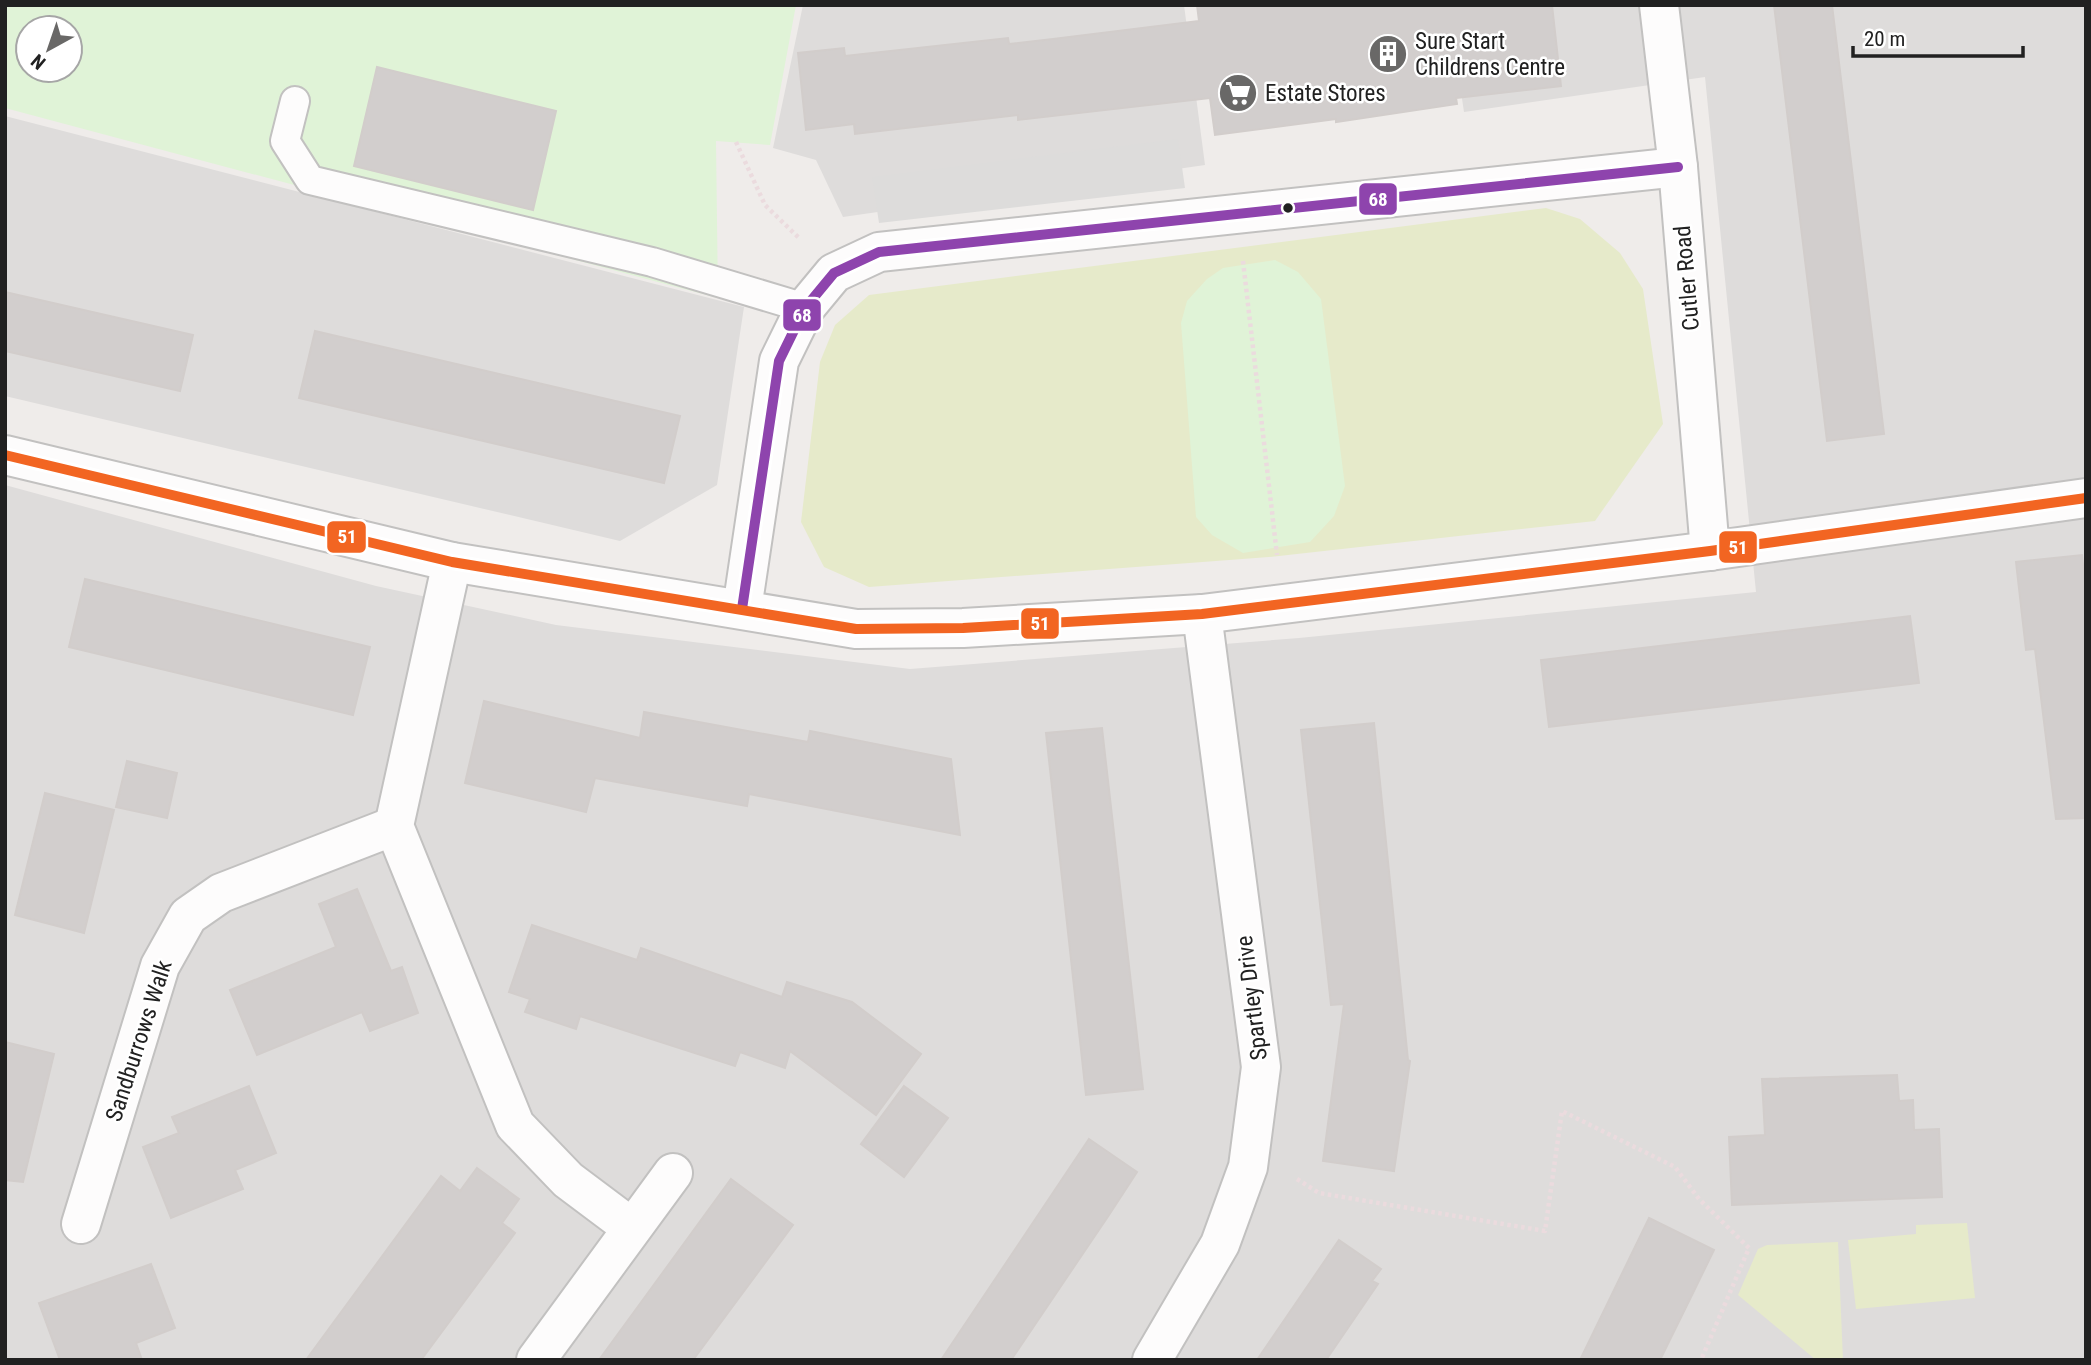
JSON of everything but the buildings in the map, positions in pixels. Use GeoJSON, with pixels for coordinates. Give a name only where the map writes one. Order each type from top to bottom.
{"type":"FeatureCollection","features":[{"type":"Feature","properties":{"kind":"street","name":"Cutler Road"},"geometry":{"type":"LineString","coordinates":[[1659,5],[1678,167],[1710,551]]}},
{"type":"Feature","properties":{"kind":"street"},"geometry":{"type":"LineString","coordinates":[[742,609],[779,361],[805,308],[834,273],[879,252],[1678,167]]}},
{"type":"Feature","properties":{"kind":"street"},"geometry":{"type":"LineString","coordinates":[[5,455],[452,562],[856,629],[963,628],[1202,614],[1710,551],[2086,498]]}},
{"type":"Feature","properties":{"kind":"street"},"geometry":{"type":"LineString","coordinates":[[452,562],[394,826],[515,1125],[568,1180],[632,1228]]}},
{"type":"Feature","properties":{"kind":"street","name":"Spartley Drive"},"geometry":{"type":"LineString","coordinates":[[1152,1360],[1220,1244],[1248,1167],[1261,1067],[1202,614]]}},
{"type":"Feature","properties":{"kind":"street","name":"Sandburrows Walk"},"geometry":{"type":"LineString","coordinates":[[81,1224],[160,965],[188,916],[221,893],[394,826]]}},
{"type":"Feature","properties":{"kind":"street"},"geometry":{"type":"LineString","coordinates":[[536,1360],[673,1173]]}},
{"type":"Feature","properties":{"kind":"lane"},"geometry":{"type":"LineString","coordinates":[[295,101],[285,141],[310,180],[652,262],[805,308]]}},
{"type":"Feature","properties":{"kind":"path"},"geometry":{"type":"LineString","coordinates":[[736,142],[765,205],[834,273]]}},
{"type":"Feature","properties":{"kind":"path"},"geometry":{"type":"LineString","coordinates":[[1234,214],[1243,265],[1281,604]]}},
{"type":"Feature","properties":{"kind":"path"},"geometry":{"type":"LineString","coordinates":[[1251,1149],[1320,1193],[1545,1231],[1562,1111],[1675,1167],[1699,1199],[1749,1248],[1701,1360]]}},
{"type":"Feature","properties":{"kind":"shaded area"},"geometry":{"type":"Polygon","coordinates":[[[803,5],[1184,5],[1205,165],[843,217],[816,160],[773,148],[803,5]]]}},
{"type":"Feature","properties":{"kind":"shaded area"},"geometry":{"type":"Polygon","coordinates":[[[1448,5],[2086,5],[2086,1360],[5,1360],[5,485],[376,586],[556,625],[910,669],[1299,638],[1756,592],[1705,77],[1464,112],[1448,5]]]}},
{"type":"Feature","properties":{"kind":"shaded area"},"geometry":{"type":"Polygon","coordinates":[[[5,116],[744,307],[717,485],[620,541],[5,396],[5,116]]]}},
{"type":"Feature","properties":{"kind":"shaded area"},"geometry":{"type":"Polygon","coordinates":[[[1178,139],[1185,188],[879,223],[872,177],[1178,139]]]}},
{"type":"Feature","properties":{"kind":"green space"},"geometry":{"type":"Polygon","coordinates":[[[5,5],[796,5],[770,145],[716,141],[718,298],[5,108],[5,5]]]}},
{"type":"Feature","properties":{"kind":"green space"},"geometry":{"type":"Polygon","coordinates":[[[1546,208],[1580,219],[1620,253],[1643,289],[1663,424],[1595,521],[1269,557],[869,587],[824,567],[801,522],[820,362],[835,325],[869,295],[1546,208]]]}},
{"type":"Feature","properties":{"kind":"green space"},"geometry":{"type":"Polygon","coordinates":[[[1275,260],[1298,272],[1321,299],[1345,486],[1334,516],[1310,542],[1243,553],[1212,535],[1196,517],[1181,323],[1187,301],[1207,279],[1223,268],[1275,260]]]}},
{"type":"Feature","properties":{"kind":"green space"},"geometry":{"type":"Polygon","coordinates":[[[1967,1223],[1975,1298],[1856,1309],[1848,1240],[1916,1234],[1916,1225],[1967,1223]]]}},
{"type":"Feature","properties":{"kind":"green space"},"geometry":{"type":"Polygon","coordinates":[[[1838,1242],[1843,1360],[1816,1360],[1738,1295],[1758,1249],[1767,1245],[1838,1242]]]}},
{"type":"Feature","properties":{"kind":"transit line","name":"68"},"geometry":{"type":"LineString","coordinates":[[742,609],[779,361],[805,308],[834,273],[879,252],[1678,167]]}},
{"type":"Feature","properties":{"kind":"transit line","name":"51"},"geometry":{"type":"LineString","coordinates":[[5,455],[452,562],[856,629],[963,628],[1202,614],[1710,551],[2086,498]]}},
{"type":"Feature","properties":{"kind":"place","name":"Sure Start Childrens Centre"},"geometry":{"type":"Point","coordinates":[1388,54]}},
{"type":"Feature","properties":{"kind":"place","name":"Estate Stores"},"geometry":{"type":"Point","coordinates":[1238,93]}}]}
